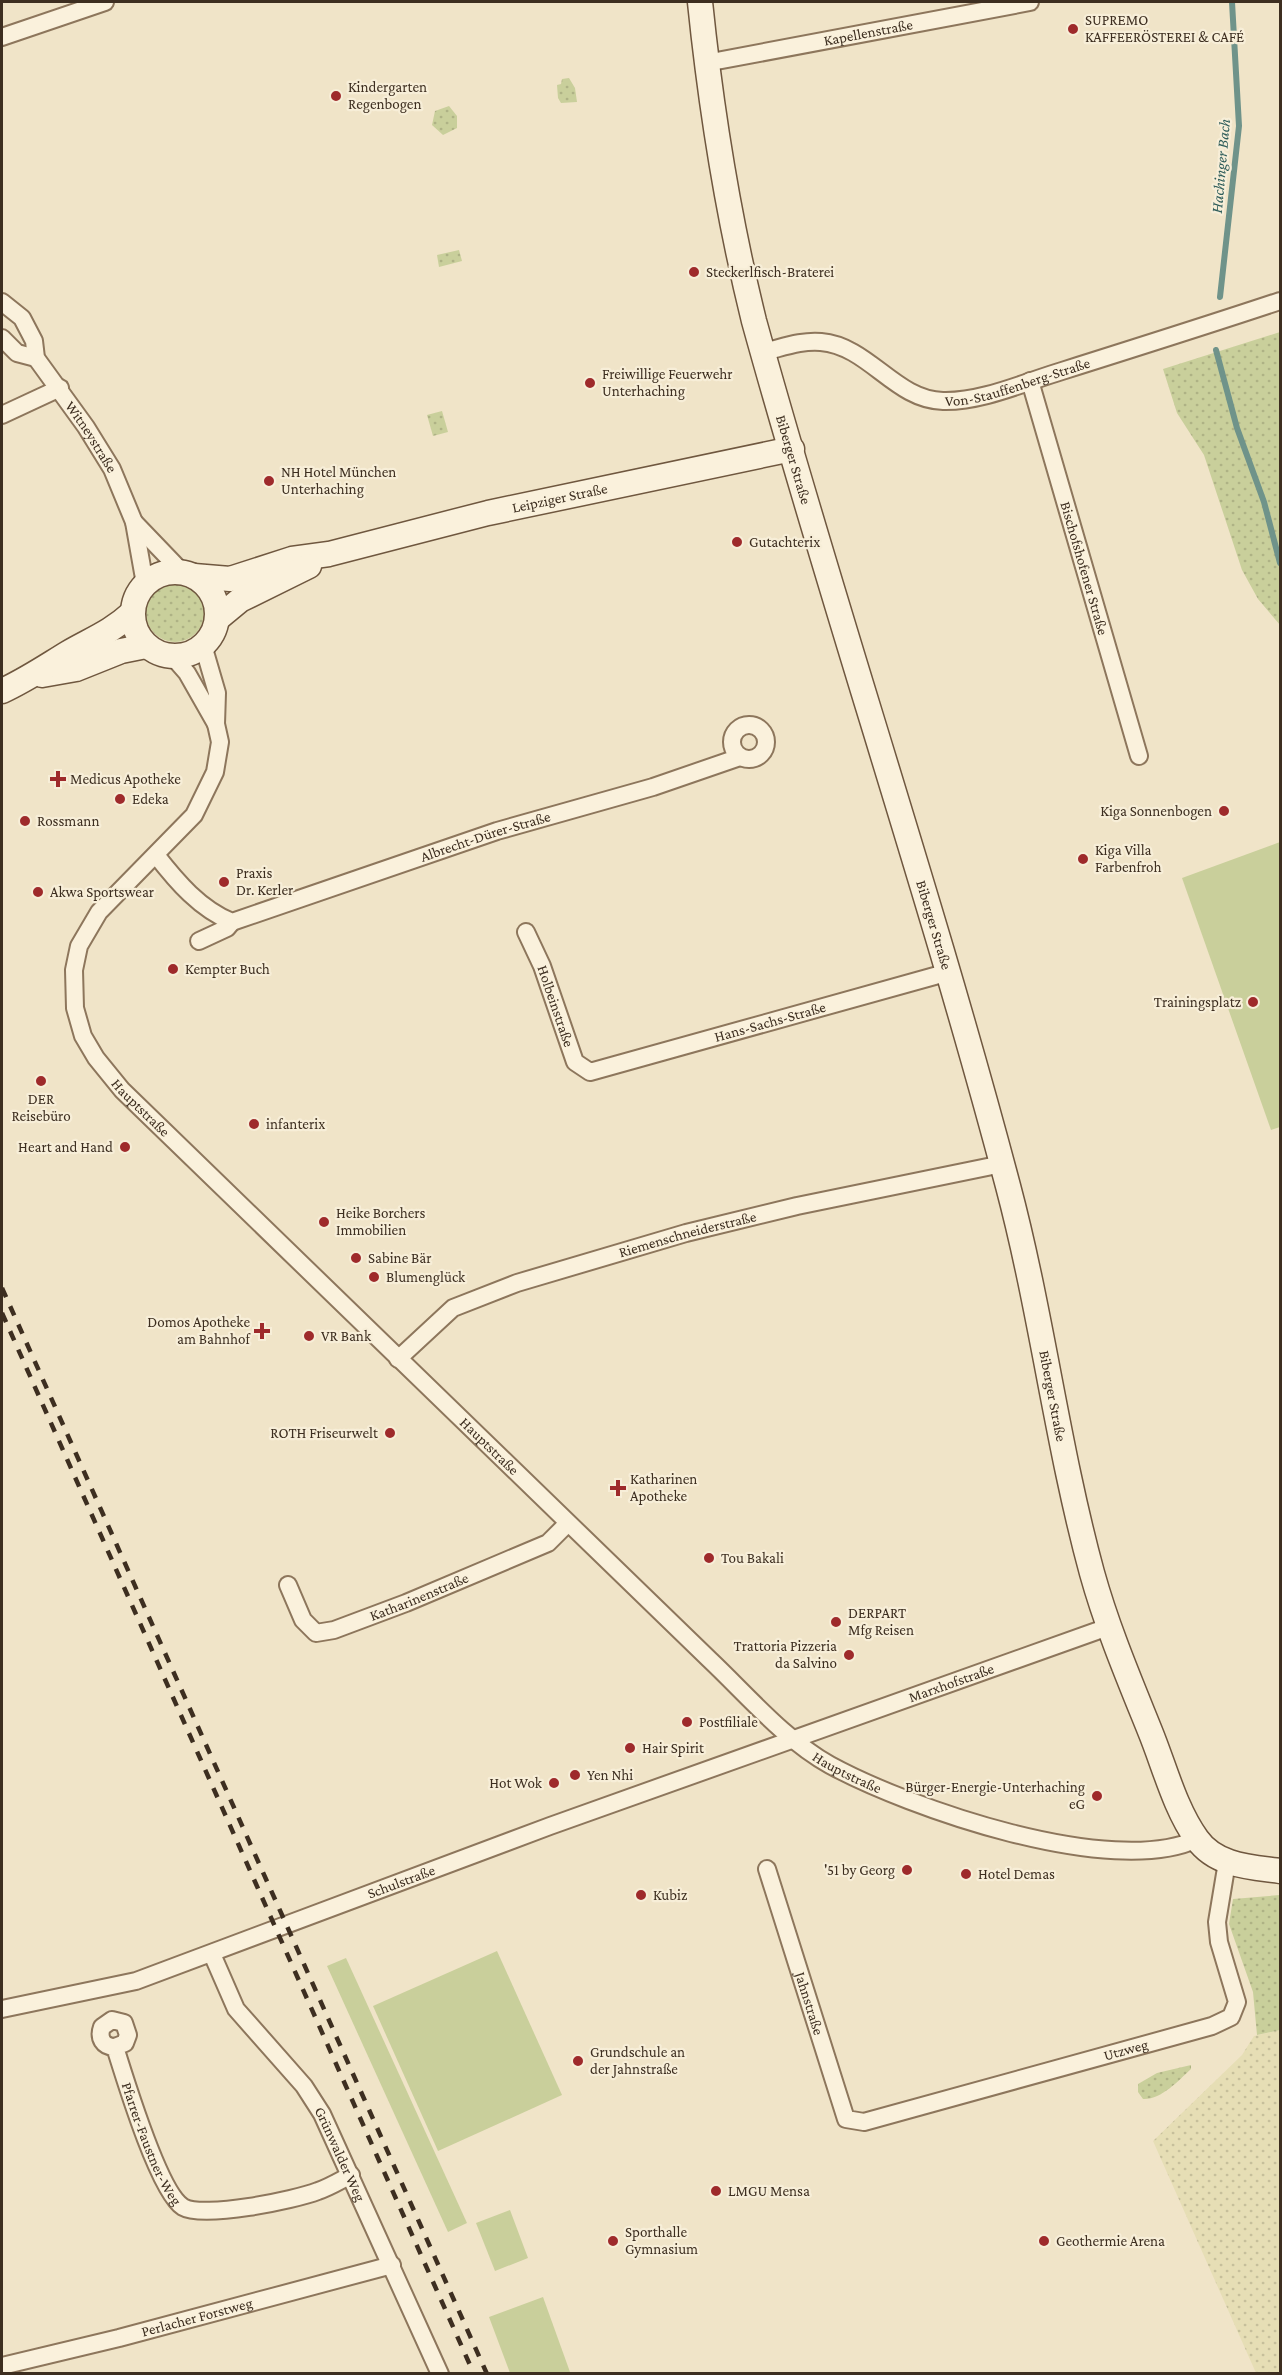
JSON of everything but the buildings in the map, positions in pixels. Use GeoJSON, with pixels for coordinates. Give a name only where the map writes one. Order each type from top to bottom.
{"type":"FeatureCollection","features":[{"type":"Feature","properties":{"kind":"main road","name":"Biberger Straße"},"geometry":{"type":"LineString","coordinates":[[699,2],[706,63],[733,227],[763,352],[949,972],[1002,1164],[1042,1335],[1072,1490],[1108,1627],[1180,1806],[1197,1839]]}},
{"type":"Feature","properties":{"kind":"main road","name":"Leipziger Straße"},"geometry":{"type":"LineString","coordinates":[[188,574],[230,579],[292,559],[329,554],[497,510],[792,449]]}},
{"type":"Feature","properties":{"kind":"main road","name":"Leipziger Straße"},"geometry":{"type":"LineString","coordinates":[[217,619],[240,600],[297,573],[329,554]]}},
{"type":"Feature","properties":{"kind":"main road"},"geometry":{"type":"LineString","coordinates":[[168,572],[188,574],[212,594],[217,619],[210,639],[185,656],[173,657],[159,654],[146,646],[136,631],[132,613],[134,602],[145,584],[168,572]]}},
{"type":"Feature","properties":{"kind":"main road"},"geometry":{"type":"LineString","coordinates":[[2,691],[33,677],[68,654],[111,632],[132,613]]}},
{"type":"Feature","properties":{"kind":"main road"},"geometry":{"type":"LineString","coordinates":[[33,677],[76,669],[121,651],[146,646]]}},
{"type":"Feature","properties":{"kind":"main road"},"geometry":{"type":"LineString","coordinates":[[1197,1839],[1212,1853],[1227,1862],[1281,1872]]}},
{"type":"Feature","properties":{"kind":"street"},"geometry":{"type":"LineString","coordinates":[[2,37],[105,2]]}},
{"type":"Feature","properties":{"kind":"street","name":"Kapellenstraße"},"geometry":{"type":"LineString","coordinates":[[706,63],[1030,2]]}},
{"type":"Feature","properties":{"kind":"street","name":"Von-Stauffenberg-Straße"},"geometry":{"type":"LineString","coordinates":[[763,352],[800,344],[820,342],[834,344],[859,355],[900,385],[942,401],[964,399],[1030,381],[1281,301]]}},
{"type":"Feature","properties":{"kind":"street","name":"Witneystraße"},"geometry":{"type":"LineString","coordinates":[[2,302],[22,318],[34,341],[36,358],[60,388],[112,469],[134,522],[145,584]]}},
{"type":"Feature","properties":{"kind":"street","name":"Witneystraße"},"geometry":{"type":"LineString","coordinates":[[2,338],[17,353],[36,358]]}},
{"type":"Feature","properties":{"kind":"street","name":"Bischofshofener Straße"},"geometry":{"type":"LineString","coordinates":[[1030,381],[1139,756]]}},
{"type":"Feature","properties":{"kind":"street"},"geometry":{"type":"LineString","coordinates":[[2,415],[60,388]]}},
{"type":"Feature","properties":{"kind":"street","name":"Witneystraße"},"geometry":{"type":"LineString","coordinates":[[134,522],[188,574]]}},
{"type":"Feature","properties":{"kind":"street","name":"Hauptstraße"},"geometry":{"type":"LineString","coordinates":[[203,645],[217,693],[216,724],[220,742],[218,758],[207,792],[194,815],[99,912],[79,946],[74,970],[73,990],[76,1014],[83,1036],[96,1058],[122,1090],[568,1523],[796,1740],[829,1764],[949,1815],[1011,1835],[1092,1848],[1154,1850],[1183,1846],[1197,1839]]}},
{"type":"Feature","properties":{"kind":"street","name":"Hauptstraße"},"geometry":{"type":"LineString","coordinates":[[173,657],[187,674],[216,724]]}},
{"type":"Feature","properties":{"kind":"street","name":"Albrecht-Dürer-Straße"},"geometry":{"type":"LineString","coordinates":[[208,910],[199,941],[227,928],[232,922],[497,831],[653,787],[740,757]]}},
{"type":"Feature","properties":{"kind":"street"},"geometry":{"type":"LineString","coordinates":[[156,855],[185,889],[208,910],[232,922]]}},
{"type":"Feature","properties":{"kind":"street","name":"Holbeinstraße"},"geometry":{"type":"LineString","coordinates":[[526,932],[542,966],[575,1062],[590,1072]]}},
{"type":"Feature","properties":{"kind":"street","name":"Hans-Sachs-Straße"},"geometry":{"type":"LineString","coordinates":[[590,1072],[949,972]]}},
{"type":"Feature","properties":{"kind":"street","name":"Riemenschneiderstraße"},"geometry":{"type":"LineString","coordinates":[[398,1359],[453,1308],[488,1294],[686,1233],[807,1203],[1002,1164]]}},
{"type":"Feature","properties":{"kind":"street","name":"Katharinenstraße"},"geometry":{"type":"LineString","coordinates":[[288,1585],[303,1620],[316,1633],[334,1630],[548,1544],[568,1523]]}},
{"type":"Feature","properties":{"kind":"street","name":"Marxhofstraße"},"geometry":{"type":"LineString","coordinates":[[796,1740],[822,1728],[1108,1627]]}},
{"type":"Feature","properties":{"kind":"street","name":"Schulstraße"},"geometry":{"type":"LineString","coordinates":[[2,2009],[136,1982],[550,1826],[796,1740]]}},
{"type":"Feature","properties":{"kind":"street","name":"Utzweg"},"geometry":{"type":"LineString","coordinates":[[864,2122],[1212,2026],[1231,2017],[1237,2002],[1219,1942],[1217,1922],[1227,1862]]}},
{"type":"Feature","properties":{"kind":"street","name":"Jahnstraße"},"geometry":{"type":"LineString","coordinates":[[767,1869],[846,2119],[864,2122]]}},
{"type":"Feature","properties":{"kind":"street","name":"Grünwalder Weg"},"geometry":{"type":"LineString","coordinates":[[212,1954],[236,2009],[304,2086],[322,2114],[440,2373]]}},
{"type":"Feature","properties":{"kind":"street","name":"Pfarrer-Faustner-Weg"},"geometry":{"type":"LineString","coordinates":[[115,2047],[166,2188],[182,2206],[198,2212],[225,2211],[317,2192],[351,2175]]}},
{"type":"Feature","properties":{"kind":"street","name":"Perlacher Forstweg"},"geometry":{"type":"LineString","coordinates":[[2,2366],[119,2338],[392,2265]]}},
{"type":"Feature","properties":{"kind":"shaded area"},"geometry":{"type":"Polygon","coordinates":[[[1280,2030],[1280,2373],[1256,2373],[1153,2141],[1242,2055],[1254,2036],[1280,2030]]]}},
{"type":"Feature","properties":{"kind":"green space"},"geometry":{"type":"Polygon","coordinates":[[[569,78],[575,88],[577,102],[561,103],[558,98],[557,85],[561,84],[562,79],[569,78]]]}},
{"type":"Feature","properties":{"kind":"green space"},"geometry":{"type":"Polygon","coordinates":[[[449,106],[457,116],[457,128],[443,135],[432,125],[435,111],[449,106]]]}},
{"type":"Feature","properties":{"kind":"green space"},"geometry":{"type":"Polygon","coordinates":[[[459,250],[462,261],[439,267],[437,255],[459,250]]]}},
{"type":"Feature","properties":{"kind":"green space"},"geometry":{"type":"Polygon","coordinates":[[[1280,332],[1280,625],[1258,599],[1242,570],[1204,455],[1177,413],[1163,369],[1280,332]]]}},
{"type":"Feature","properties":{"kind":"green space"},"geometry":{"type":"Polygon","coordinates":[[[442,411],[448,432],[433,436],[427,415],[442,411]]]}},
{"type":"Feature","properties":{"kind":"green space"},"geometry":{"type":"Polygon","coordinates":[[[175,584],[186,586],[199,597],[204,613],[202,624],[191,637],[175,642],[164,640],[151,629],[146,613],[148,602],[159,589],[175,584]]]}},
{"type":"Feature","properties":{"kind":"green space","name":"Trainingsplatz"},"geometry":{"type":"Polygon","coordinates":[[[1280,842],[1280,1127],[1271,1130],[1182,878],[1280,842]]]}},
{"type":"Feature","properties":{"kind":"green space"},"geometry":{"type":"Polygon","coordinates":[[[1280,1895],[1280,2030],[1257,2035],[1253,1992],[1229,1924],[1233,1899],[1280,1895]]]}},
{"type":"Feature","properties":{"kind":"green space"},"geometry":{"type":"Polygon","coordinates":[[[497,1951],[562,2095],[438,2151],[373,2006],[497,1951]]]}},
{"type":"Feature","properties":{"kind":"green space"},"geometry":{"type":"Polygon","coordinates":[[[346,1958],[467,2223],[448,2232],[327,1966],[346,1958]]]}},
{"type":"Feature","properties":{"kind":"green space"},"geometry":{"type":"Polygon","coordinates":[[[1191,2065],[1191,2069],[1181,2079],[1156,2096],[1143,2099],[1138,2092],[1138,2084],[1157,2073],[1191,2065]]]}},
{"type":"Feature","properties":{"kind":"green space"},"geometry":{"type":"Polygon","coordinates":[[[510,2210],[528,2258],[495,2271],[476,2223],[510,2210]]]}},
{"type":"Feature","properties":{"kind":"green space"},"geometry":{"type":"Polygon","coordinates":[[[543,2297],[570,2372],[510,2373],[489,2317],[543,2297]]]}},
{"type":"Feature","properties":{"kind":"waterway","name":"Hachinger Bach"},"geometry":{"type":"LineString","coordinates":[[1220,297],[1239,126],[1232,2]]}},
{"type":"Feature","properties":{"kind":"waterway","name":"Hachinger Bach"},"geometry":{"type":"LineString","coordinates":[[1216,350],[1237,428],[1264,502],[1280,563]]}},
{"type":"Feature","properties":{"kind":"railway"},"geometry":{"type":"LineString","coordinates":[[2,1288],[487,2374]]}},
{"type":"Feature","properties":{"kind":"railway"},"geometry":{"type":"LineString","coordinates":[[2,1313],[474,2374]]}},
{"type":"Feature","properties":{"kind":"place","name":"SUPREMO KAFFEERÖSTEREI & CAFÉ"},"geometry":{"type":"Point","coordinates":[1073,29]}},
{"type":"Feature","properties":{"kind":"place","name":"Kindergarten Regenbogen"},"geometry":{"type":"Point","coordinates":[336,96]}},
{"type":"Feature","properties":{"kind":"place","name":"Steckerlfisch-Braterei"},"geometry":{"type":"Point","coordinates":[694,272]}},
{"type":"Feature","properties":{"kind":"place","name":"Freiwillige Feuerwehr Unterhaching"},"geometry":{"type":"Point","coordinates":[590,383]}},
{"type":"Feature","properties":{"kind":"place","name":"NH Hotel München Unterhaching"},"geometry":{"type":"Point","coordinates":[269,481]}},
{"type":"Feature","properties":{"kind":"place","name":"Gutachterix"},"geometry":{"type":"Point","coordinates":[737,542]}},
{"type":"Feature","properties":{"kind":"place","name":"Medicus Apotheke"},"geometry":{"type":"Point","coordinates":[58,779]}},
{"type":"Feature","properties":{"kind":"place","name":"Edeka"},"geometry":{"type":"Point","coordinates":[120,799]}},
{"type":"Feature","properties":{"kind":"place","name":"Kiga Sonnenbogen"},"geometry":{"type":"Point","coordinates":[1224,811]}},
{"type":"Feature","properties":{"kind":"place","name":"Rossmann"},"geometry":{"type":"Point","coordinates":[25,821]}},
{"type":"Feature","properties":{"kind":"place","name":"Kiga Villa Farbenfroh"},"geometry":{"type":"Point","coordinates":[1083,859]}},
{"type":"Feature","properties":{"kind":"place","name":"Praxis Dr. Kerler"},"geometry":{"type":"Point","coordinates":[224,882]}},
{"type":"Feature","properties":{"kind":"place","name":"Akwa Sportswear"},"geometry":{"type":"Point","coordinates":[38,892]}},
{"type":"Feature","properties":{"kind":"place","name":"Kempter Buch"},"geometry":{"type":"Point","coordinates":[173,969]}},
{"type":"Feature","properties":{"kind":"place","name":"Trainingsplatz"},"geometry":{"type":"Point","coordinates":[1253,1002]}},
{"type":"Feature","properties":{"kind":"place","name":"DER Reisebüro"},"geometry":{"type":"Point","coordinates":[41,1081]}},
{"type":"Feature","properties":{"kind":"place","name":"infanterix"},"geometry":{"type":"Point","coordinates":[254,1124]}},
{"type":"Feature","properties":{"kind":"place","name":"Heart and Hand"},"geometry":{"type":"Point","coordinates":[125,1147]}},
{"type":"Feature","properties":{"kind":"place","name":"Heike Borchers Immobilien"},"geometry":{"type":"Point","coordinates":[324,1222]}},
{"type":"Feature","properties":{"kind":"place","name":"Sabine Bär"},"geometry":{"type":"Point","coordinates":[356,1258]}},
{"type":"Feature","properties":{"kind":"place","name":"Blumenglück"},"geometry":{"type":"Point","coordinates":[374,1277]}},
{"type":"Feature","properties":{"kind":"place","name":"Domos Apotheke am Bahnhof"},"geometry":{"type":"Point","coordinates":[262,1331]}},
{"type":"Feature","properties":{"kind":"place","name":"VR Bank"},"geometry":{"type":"Point","coordinates":[309,1336]}},
{"type":"Feature","properties":{"kind":"place","name":"ROTH Friseurwelt"},"geometry":{"type":"Point","coordinates":[390,1433]}},
{"type":"Feature","properties":{"kind":"place","name":"Katharinen Apotheke"},"geometry":{"type":"Point","coordinates":[618,1488]}},
{"type":"Feature","properties":{"kind":"place","name":"Tou Bakali"},"geometry":{"type":"Point","coordinates":[709,1558]}},
{"type":"Feature","properties":{"kind":"place","name":"DERPART Mfg Reisen"},"geometry":{"type":"Point","coordinates":[836,1622]}},
{"type":"Feature","properties":{"kind":"place","name":"Trattoria Pizzeria da Salvino"},"geometry":{"type":"Point","coordinates":[849,1655]}},
{"type":"Feature","properties":{"kind":"place","name":"Postfiliale"},"geometry":{"type":"Point","coordinates":[687,1722]}},
{"type":"Feature","properties":{"kind":"place","name":"Hair Spirit"},"geometry":{"type":"Point","coordinates":[630,1748]}},
{"type":"Feature","properties":{"kind":"place","name":"Yen Nhi"},"geometry":{"type":"Point","coordinates":[575,1775]}},
{"type":"Feature","properties":{"kind":"place","name":"Hot Wok"},"geometry":{"type":"Point","coordinates":[554,1783]}},
{"type":"Feature","properties":{"kind":"place","name":"Bürger-Energie-Unterhaching eG"},"geometry":{"type":"Point","coordinates":[1097,1796]}},
{"type":"Feature","properties":{"kind":"place","name":"'51 by Georg"},"geometry":{"type":"Point","coordinates":[907,1870]}},
{"type":"Feature","properties":{"kind":"place","name":"Hotel Demas"},"geometry":{"type":"Point","coordinates":[966,1874]}},
{"type":"Feature","properties":{"kind":"place","name":"Kubiz"},"geometry":{"type":"Point","coordinates":[641,1895]}},
{"type":"Feature","properties":{"kind":"place","name":"Grundschule an der Jahnstraße"},"geometry":{"type":"Point","coordinates":[578,2061]}},
{"type":"Feature","properties":{"kind":"place","name":"LMGU Mensa"},"geometry":{"type":"Point","coordinates":[716,2191]}},
{"type":"Feature","properties":{"kind":"place","name":"Sporthalle Gymnasium"},"geometry":{"type":"Point","coordinates":[613,2241]}},
{"type":"Feature","properties":{"kind":"place","name":"Geothermie Arena"},"geometry":{"type":"Point","coordinates":[1044,2241]}}]}
